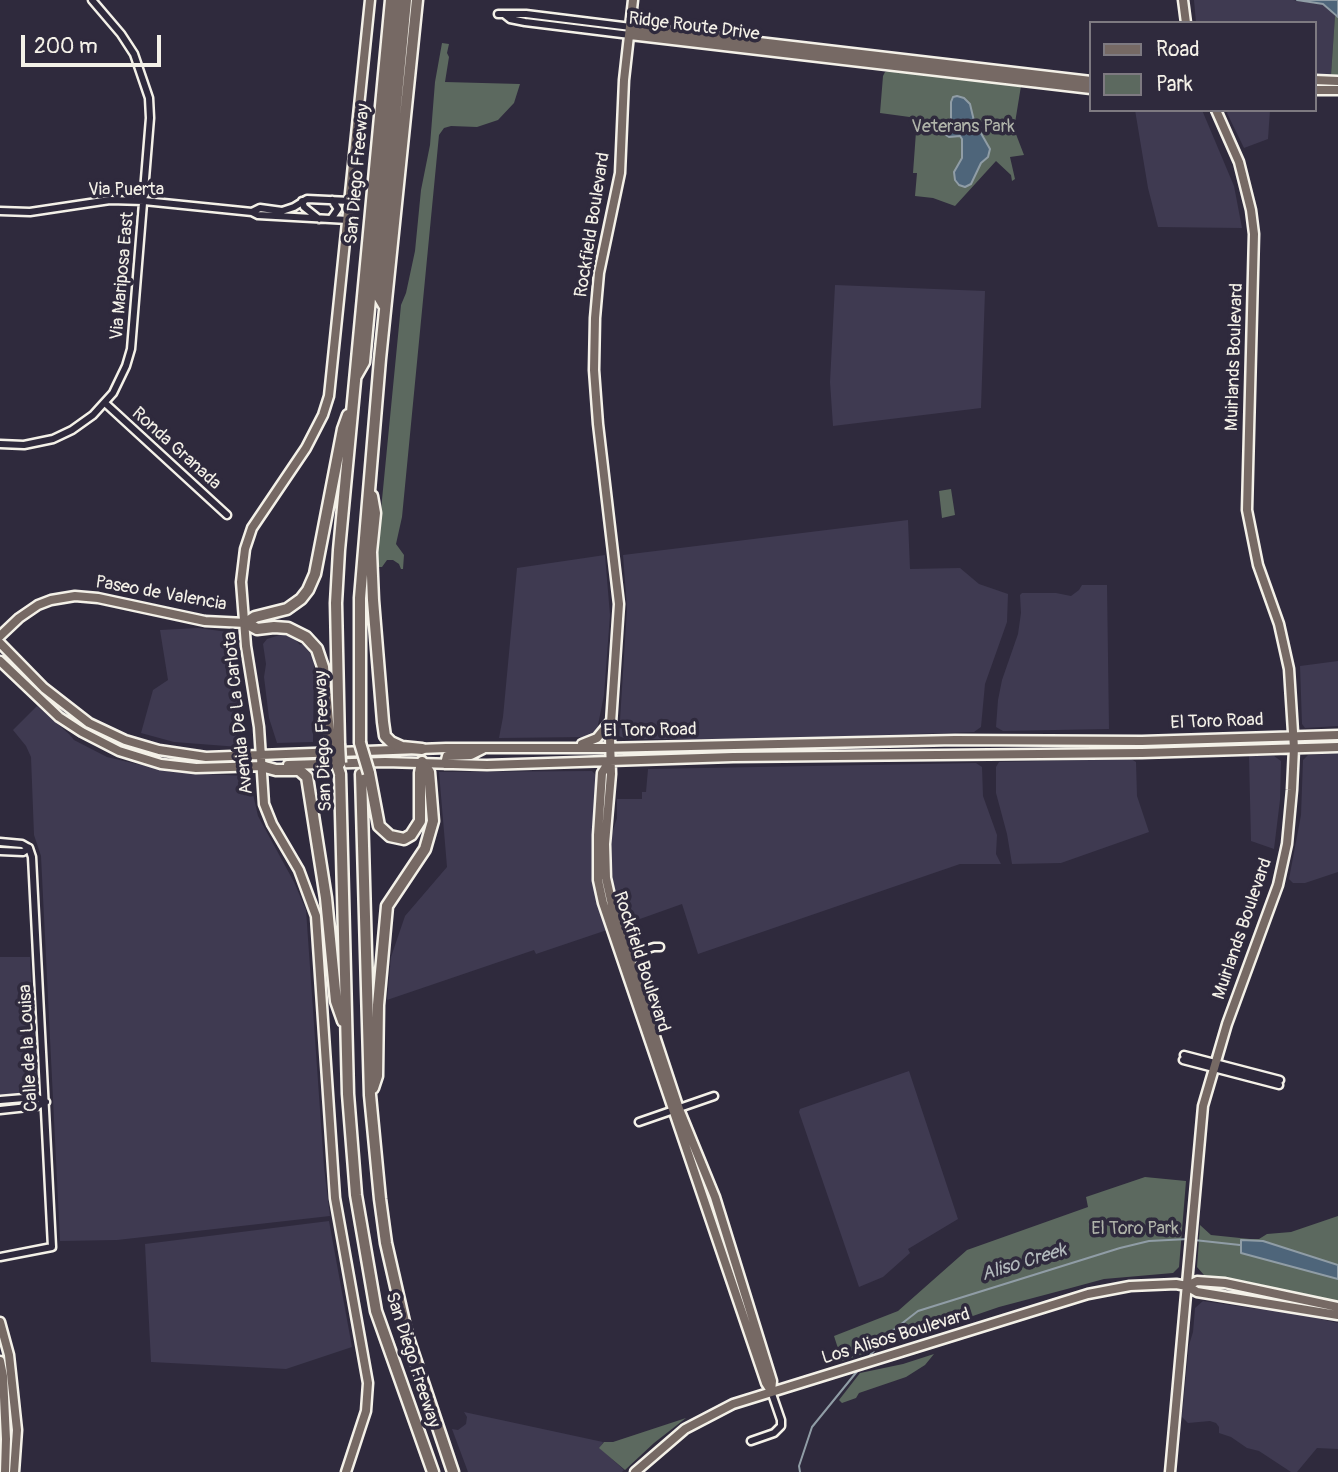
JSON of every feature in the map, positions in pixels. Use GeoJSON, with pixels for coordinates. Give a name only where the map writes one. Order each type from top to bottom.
{"type":"FeatureCollection","features":[{"type":"Feature","properties":{"kind":"highway","name":"San Diego Freeway"},"geometry":{"type":"LineString","coordinates":[[391,0],[354,380],[337,603],[335,744],[340,774],[348,1094],[356,1195],[376,1311],[433,1472]]}},
{"type":"Feature","properties":{"kind":"highway"},"geometry":{"type":"LineString","coordinates":[[354,380],[364,362],[398,0]]}},
{"type":"Feature","properties":{"kind":"highway"},"geometry":{"type":"LineString","coordinates":[[385,308],[379,295],[406,0]]}},
{"type":"Feature","properties":{"kind":"highway","name":"San Diego Freeway"},"geometry":{"type":"LineString","coordinates":[[417,0],[385,308],[360,598],[360,743],[365,774],[370,1095],[380,1199],[394,1280],[422,1385],[453,1472]]}},
{"type":"Feature","properties":{"kind":"highway"},"geometry":{"type":"LineString","coordinates":[[335,744],[323,667],[317,649],[306,637],[288,628],[257,629],[246,623],[255,617],[287,609],[308,590],[314,574],[343,429],[352,405]]}},
{"type":"Feature","properties":{"kind":"highway"},"geometry":{"type":"LineString","coordinates":[[370,482],[375,513],[372,552],[373,600],[385,736],[402,747],[422,749]]}},
{"type":"Feature","properties":{"kind":"highway"},"geometry":{"type":"LineString","coordinates":[[365,774],[379,826],[390,836],[404,839],[411,835],[420,821],[422,762]]}},
{"type":"Feature","properties":{"kind":"highway"},"geometry":{"type":"LineString","coordinates":[[370,1095],[377,1076],[378,1005],[387,906],[425,849],[433,821],[429,772],[422,762]]}},
{"type":"Feature","properties":{"kind":"highway"},"geometry":{"type":"LineString","coordinates":[[261,766],[276,770],[299,770],[307,777],[326,898],[336,1001],[346,1027]]}},
{"type":"Feature","properties":{"kind":"main road","name":"Avenida De La Carlota"},"geometry":{"type":"LineString","coordinates":[[346,1472],[369,1397],[335,1198],[316,916],[299,870],[265,808],[241,582],[242,565],[252,528],[306,448],[323,415],[329,396],[369,0]]}},
{"type":"Feature","properties":{"kind":"main road","name":"Rockfield Boulevard"},"geometry":{"type":"LineString","coordinates":[[633,0],[624,80],[620,173],[599,273],[594,370],[619,604],[605,844],[606,878],[624,956],[766,1383],[771,1391]]}},
{"type":"Feature","properties":{"kind":"main road"},"geometry":{"type":"LineString","coordinates":[[1183,0],[1186,21]]}},
{"type":"Feature","properties":{"kind":"main road","name":"Ridge Route Drive"},"geometry":{"type":"LineString","coordinates":[[630,31],[1090,81]]}},
{"type":"Feature","properties":{"kind":"main road","name":"Ridge Route Drive"},"geometry":{"type":"LineString","coordinates":[[630,31],[1090,89]]}},
{"type":"Feature","properties":{"kind":"main road"},"geometry":{"type":"LineString","coordinates":[[1317,80],[1338,81]]}},
{"type":"Feature","properties":{"kind":"main road"},"geometry":{"type":"LineString","coordinates":[[1317,90],[1338,90]]}},
{"type":"Feature","properties":{"kind":"main road","name":"Muirlands Boulevard"},"geometry":{"type":"LineString","coordinates":[[1167,1472],[1203,1106],[1213,1065],[1283,867],[1294,748],[1292,687],[1285,648],[1258,565],[1247,510],[1254,234],[1239,162],[1217,112]]}},
{"type":"Feature","properties":{"kind":"main road","name":"Paseo de Valencia"},"geometry":{"type":"LineString","coordinates":[[0,636],[38,605],[75,596],[97,597],[205,621],[246,623]]}},
{"type":"Feature","properties":{"kind":"main road","name":"El Toro Road"},"geometry":{"type":"LineString","coordinates":[[0,643],[65,706],[89,723],[124,740],[182,755],[484,748],[1142,741],[1338,735]]}},
{"type":"Feature","properties":{"kind":"main road","name":"El Toro Road"},"geometry":{"type":"LineString","coordinates":[[0,661],[59,717],[82,732],[119,751],[161,764],[196,768],[422,762],[609,762],[1142,753],[1338,747]]}},
{"type":"Feature","properties":{"kind":"main road"},"geometry":{"type":"LineString","coordinates":[[569,748],[595,740],[611,720]]}},
{"type":"Feature","properties":{"kind":"main road"},"geometry":{"type":"LineString","coordinates":[[989,741],[989,755]]}},
{"type":"Feature","properties":{"kind":"main road"},"geometry":{"type":"LineString","coordinates":[[1142,741],[1142,753]]}},
{"type":"Feature","properties":{"kind":"main road"},"geometry":{"type":"LineString","coordinates":[[786,744],[786,757]]}},
{"type":"Feature","properties":{"kind":"main road"},"geometry":{"type":"LineString","coordinates":[[445,764],[447,757],[471,755],[484,748]]}},
{"type":"Feature","properties":{"kind":"main road","name":"Los Alisos Boulevard"},"geometry":{"type":"LineString","coordinates":[[635,1472],[676,1436],[706,1416],[733,1404],[1088,1294],[1146,1285],[1187,1286],[1197,1281],[1225,1283],[1338,1307]]}},
{"type":"Feature","properties":{"kind":"main road","name":"Los Alisos Boulevard"},"geometry":{"type":"LineString","coordinates":[[1187,1286],[1197,1292],[1338,1315]]}},
{"type":"Feature","properties":{"kind":"main road"},"geometry":{"type":"LineString","coordinates":[[0,1322],[9,1355],[17,1430],[14,1472]]}},
{"type":"Feature","properties":{"kind":"main road"},"geometry":{"type":"LineString","coordinates":[[0,1361],[6,1439],[5,1472]]}},
{"type":"Feature","properties":{"kind":"street","name":"Via Mariposa East"},"geometry":{"type":"LineString","coordinates":[[0,444],[24,445],[52,439],[72,430],[106,403],[121,379],[131,349],[150,118],[149,98],[134,54],[92,0]]}},
{"type":"Feature","properties":{"kind":"street","name":"Ridge Route Drive"},"geometry":{"type":"LineString","coordinates":[[501,15],[525,22],[630,31]]}},
{"type":"Feature","properties":{"kind":"street","name":"Via Puerta"},"geometry":{"type":"LineString","coordinates":[[252,212],[260,208],[282,211],[294,207],[308,196],[330,199]]}},
{"type":"Feature","properties":{"kind":"street"},"geometry":{"type":"LineString","coordinates":[[330,199],[350,201]]}},
{"type":"Feature","properties":{"kind":"street"},"geometry":{"type":"LineString","coordinates":[[330,199],[338,209],[331,219]]}},
{"type":"Feature","properties":{"kind":"street"},"geometry":{"type":"LineString","coordinates":[[303,200],[304,206],[318,219]]}},
{"type":"Feature","properties":{"kind":"street","name":"Via Puerta"},"geometry":{"type":"LineString","coordinates":[[0,211],[30,212],[86,202],[144,201],[252,212],[258,215],[348,220]]}},
{"type":"Feature","properties":{"kind":"street","name":"Ronda Granada"},"geometry":{"type":"LineString","coordinates":[[106,403],[227,514]]}},
{"type":"Feature","properties":{"kind":"street"},"geometry":{"type":"LineString","coordinates":[[0,842],[22,844],[29,848],[23,852],[0,850]]}},
{"type":"Feature","properties":{"kind":"street","name":"Calle de la Louisa"},"geometry":{"type":"LineString","coordinates":[[0,1257],[52,1247],[33,857],[29,848]]}},
{"type":"Feature","properties":{"kind":"street"},"geometry":{"type":"LineString","coordinates":[[624,956],[660,947]]}},
{"type":"Feature","properties":{"kind":"street"},"geometry":{"type":"LineString","coordinates":[[1183,1057],[1279,1082]]}},
{"type":"Feature","properties":{"kind":"street"},"geometry":{"type":"LineString","coordinates":[[0,1100],[36,1097],[46,1102]]}},
{"type":"Feature","properties":{"kind":"street"},"geometry":{"type":"LineString","coordinates":[[639,1122],[714,1097]]}},
{"type":"Feature","properties":{"kind":"street"},"geometry":{"type":"LineString","coordinates":[[0,1110],[37,1106],[46,1102]]}},
{"type":"Feature","properties":{"kind":"street","name":"Rockfield Boulevard"},"geometry":{"type":"LineString","coordinates":[[751,1441],[774,1433],[781,1426],[771,1391]]}},
{"type":"Feature","properties":{"kind":"shaded area"},"geometry":{"type":"Polygon","coordinates":[[[1194,0],[1293,0],[1323,5],[1335,16],[1331,75],[1317,75],[1317,21],[1196,21],[1194,0]]]}},
{"type":"Feature","properties":{"kind":"shaded area"},"geometry":{"type":"Polygon","coordinates":[[[1135,112],[1203,112],[1234,186],[1242,228],[1158,227],[1148,188],[1135,112]]]}},
{"type":"Feature","properties":{"kind":"shaded area"},"geometry":{"type":"Polygon","coordinates":[[[1270,112],[1268,139],[1244,148],[1227,113],[1270,112]]]}},
{"type":"Feature","properties":{"kind":"shaded area"},"geometry":{"type":"Polygon","coordinates":[[[835,285],[985,291],[981,408],[833,426],[830,382],[835,285]]]}},
{"type":"Feature","properties":{"kind":"shaded area"},"geometry":{"type":"Polygon","coordinates":[[[908,520],[910,569],[960,568],[979,584],[1008,594],[1007,622],[985,684],[981,727],[974,732],[771,739],[626,739],[619,736],[627,608],[623,555],[908,520]]]}},
{"type":"Feature","properties":{"kind":"shaded area"},"geometry":{"type":"Polygon","coordinates":[[[605,555],[610,615],[604,695],[597,730],[586,737],[499,738],[517,568],[605,555]]]}},
{"type":"Feature","properties":{"kind":"shaded area"},"geometry":{"type":"Polygon","coordinates":[[[1082,585],[1107,585],[1109,729],[1003,731],[996,727],[1002,680],[1018,634],[1020,595],[1056,593],[1071,596],[1082,585]]]}},
{"type":"Feature","properties":{"kind":"shaded area"},"geometry":{"type":"Polygon","coordinates":[[[198,628],[228,632],[244,741],[239,747],[174,742],[141,733],[153,690],[168,680],[160,630],[198,628]]]}},
{"type":"Feature","properties":{"kind":"shaded area"},"geometry":{"type":"Polygon","coordinates":[[[286,633],[300,645],[303,643],[314,659],[313,742],[277,743],[269,718],[263,644],[267,639],[286,633]]]}},
{"type":"Feature","properties":{"kind":"shaded area"},"geometry":{"type":"Polygon","coordinates":[[[1338,661],[1338,726],[1305,728],[1302,724],[1300,666],[1338,661]]]}},
{"type":"Feature","properties":{"kind":"shaded area"},"geometry":{"type":"Polygon","coordinates":[[[37,706],[74,740],[107,757],[171,772],[245,776],[250,781],[258,816],[306,910],[324,1167],[330,1216],[117,1240],[60,1241],[41,856],[34,835],[31,757],[13,730],[37,706]]]}},
{"type":"Feature","properties":{"kind":"shaded area"},"geometry":{"type":"Polygon","coordinates":[[[1338,753],[1338,872],[1305,883],[1293,883],[1289,879],[1301,815],[1303,760],[1308,755],[1338,753]]]}},
{"type":"Feature","properties":{"kind":"shaded area"},"geometry":{"type":"Polygon","coordinates":[[[1249,756],[1274,756],[1281,761],[1274,849],[1251,841],[1249,756]]]}},
{"type":"Feature","properties":{"kind":"shaded area"},"geometry":{"type":"Polygon","coordinates":[[[1131,759],[1136,762],[1137,796],[1149,832],[1061,863],[1012,864],[996,793],[996,767],[999,762],[1131,759]]]}},
{"type":"Feature","properties":{"kind":"shaded area"},"geometry":{"type":"Polygon","coordinates":[[[976,763],[982,767],[983,796],[997,835],[996,854],[1001,864],[960,864],[698,954],[682,904],[623,925],[613,890],[611,836],[617,818],[617,799],[642,799],[642,792],[646,792],[648,769],[976,763]]]}},
{"type":"Feature","properties":{"kind":"shaded area"},"geometry":{"type":"Polygon","coordinates":[[[592,771],[597,776],[593,857],[595,879],[607,930],[536,954],[534,950],[387,1000],[391,957],[405,916],[447,867],[439,772],[592,771]]]}},
{"type":"Feature","properties":{"kind":"shaded area"},"geometry":{"type":"Polygon","coordinates":[[[0,957],[30,957],[37,1088],[32,1093],[0,1095],[0,957]]]}},
{"type":"Feature","properties":{"kind":"shaded area"},"geometry":{"type":"Polygon","coordinates":[[[909,1071],[958,1219],[908,1249],[910,1253],[883,1277],[859,1287],[799,1112],[800,1109],[909,1071]]]}},
{"type":"Feature","properties":{"kind":"shaded area"},"geometry":{"type":"Polygon","coordinates":[[[329,1221],[352,1347],[286,1369],[151,1362],[145,1244],[329,1221]]]}},
{"type":"Feature","properties":{"kind":"shaded area"},"geometry":{"type":"Polygon","coordinates":[[[1203,1301],[1258,1309],[1271,1308],[1338,1323],[1338,1449],[1317,1448],[1297,1472],[1291,1472],[1259,1451],[1247,1448],[1231,1437],[1219,1433],[1216,1423],[1188,1423],[1182,1417],[1195,1308],[1203,1301]]]}},
{"type":"Feature","properties":{"kind":"shaded area"},"geometry":{"type":"Polygon","coordinates":[[[464,1412],[603,1442],[600,1448],[624,1470],[468,1472],[452,1429],[458,1430],[466,1424],[467,1417],[464,1412]]]}},
{"type":"Feature","properties":{"kind":"green space"},"geometry":{"type":"Polygon","coordinates":[[[1335,16],[1338,17],[1338,75],[1331,75],[1335,16]]]}},
{"type":"Feature","properties":{"kind":"green space"},"geometry":{"type":"Polygon","coordinates":[[[442,43],[449,44],[445,82],[520,84],[514,103],[498,120],[477,127],[451,126],[444,128],[439,135],[402,517],[396,544],[404,555],[403,569],[393,560],[387,560],[382,567],[376,567],[401,305],[415,251],[442,43]]]}},
{"type":"Feature","properties":{"kind":"green space","name":"Veterans Park"},"geometry":{"type":"Polygon","coordinates":[[[893,70],[1021,86],[1014,129],[1024,155],[1010,157],[1015,179],[1012,181],[1011,175],[996,161],[955,206],[933,198],[915,196],[917,173],[913,173],[917,118],[880,113],[883,76],[885,72],[893,70]]]}},
{"type":"Feature","properties":{"kind":"green space"},"geometry":{"type":"Polygon","coordinates":[[[951,489],[955,515],[942,518],[939,491],[951,489]]]}},
{"type":"Feature","properties":{"kind":"green space","name":"El Toro Park"},"geometry":{"type":"Polygon","coordinates":[[[1145,1177],[1186,1181],[1179,1267],[1173,1273],[1104,1279],[999,1307],[842,1361],[834,1336],[898,1311],[967,1250],[1088,1207],[1086,1197],[1145,1177]]]}},
{"type":"Feature","properties":{"kind":"green space"},"geometry":{"type":"Polygon","coordinates":[[[1338,1216],[1338,1301],[1204,1275],[1197,1267],[1200,1225],[1211,1235],[1259,1239],[1267,1234],[1291,1232],[1338,1216]]]}},
{"type":"Feature","properties":{"kind":"green space"},"geometry":{"type":"Polygon","coordinates":[[[934,1354],[925,1365],[906,1377],[859,1393],[856,1398],[842,1403],[839,1400],[860,1373],[934,1354]]]}},
{"type":"Feature","properties":{"kind":"green space"},"geometry":{"type":"Polygon","coordinates":[[[686,1418],[625,1470],[599,1448],[604,1442],[613,1442],[686,1418]]]}},
{"type":"Feature","properties":{"kind":"water"},"geometry":{"type":"Polygon","coordinates":[[[1297,0],[1338,0],[1338,17],[1323,4],[1297,0]]]}},
{"type":"Feature","properties":{"kind":"water"},"geometry":{"type":"Polygon","coordinates":[[[957,96],[970,104],[974,121],[990,149],[971,184],[965,187],[955,180],[954,172],[962,158],[962,139],[960,136],[949,137],[943,133],[945,123],[951,119],[951,102],[953,97],[957,96]]]}},
{"type":"Feature","properties":{"kind":"water"},"geometry":{"type":"Polygon","coordinates":[[[1241,1240],[1263,1241],[1338,1265],[1338,1279],[1241,1253],[1241,1240]]]}},
{"type":"Feature","properties":{"kind":"waterway","name":"Aliso Creek"},"geometry":{"type":"LineString","coordinates":[[867,1359],[887,1335],[918,1311],[1120,1248],[1149,1241],[1188,1239]]}},
{"type":"Feature","properties":{"kind":"waterway","name":"Aliso Creek"},"geometry":{"type":"LineString","coordinates":[[1194,1240],[1240,1245]]}},
{"type":"Feature","properties":{"kind":"waterway","name":"Aliso Creek"},"geometry":{"type":"LineString","coordinates":[[800,1472],[799,1466],[812,1427],[859,1369]]}}]}
